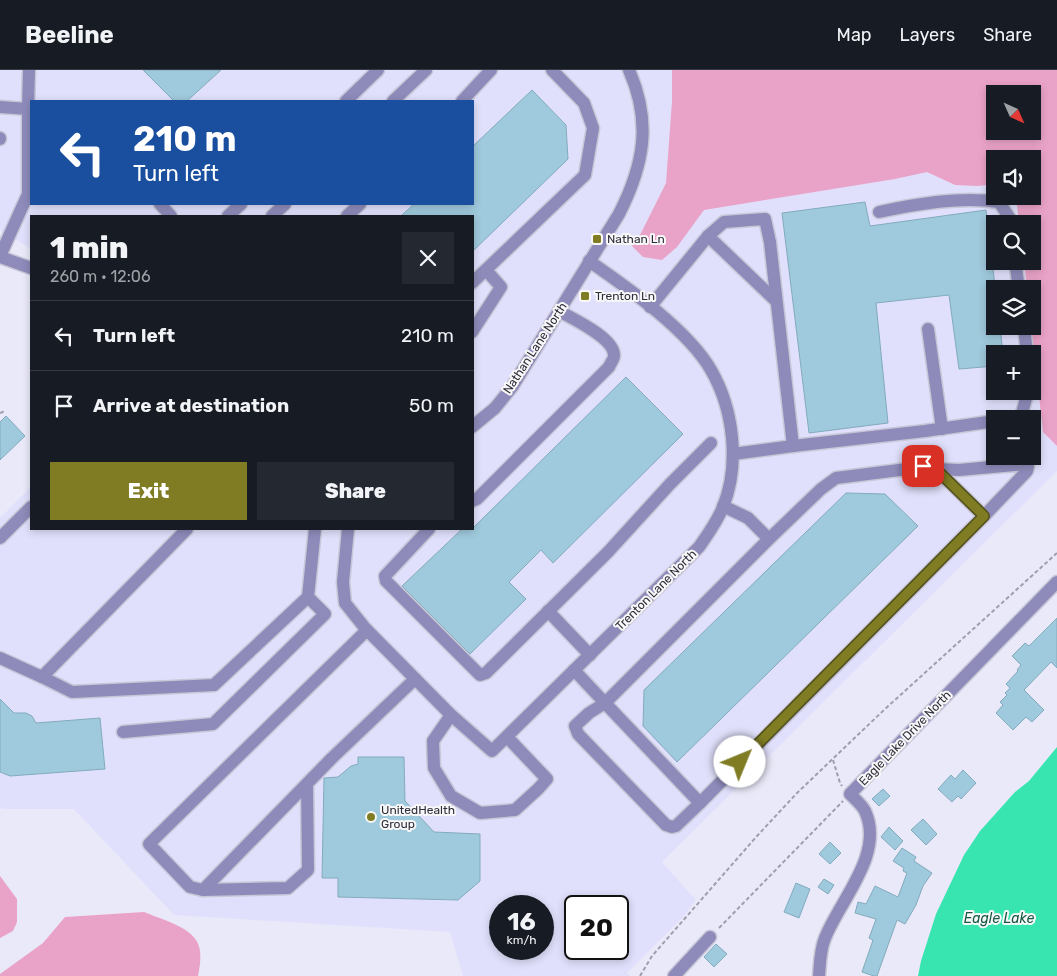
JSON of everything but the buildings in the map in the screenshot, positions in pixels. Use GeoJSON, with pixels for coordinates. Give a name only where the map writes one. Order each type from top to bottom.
{"type":"FeatureCollection","features":[{"type":"Feature","properties":{"kind":"street"},"geometry":{"type":"LineString","coordinates":[[29,70],[28,194],[0,257],[30,268]]}},
{"type":"Feature","properties":{"kind":"street"},"geometry":{"type":"LineString","coordinates":[[347,100],[378,70]]}},
{"type":"Feature","properties":{"kind":"street"},"geometry":{"type":"LineString","coordinates":[[394,100],[426,70]]}},
{"type":"Feature","properties":{"kind":"street"},"geometry":{"type":"LineString","coordinates":[[463,100],[491,70]]}},
{"type":"Feature","properties":{"kind":"street"},"geometry":{"type":"LineString","coordinates":[[474,281],[585,175],[593,128],[584,103],[552,70]]}},
{"type":"Feature","properties":{"kind":"street"},"geometry":{"type":"LineString","coordinates":[[589,262],[631,191],[639,167],[643,141],[643,116],[637,88],[630,70]]}},
{"type":"Feature","properties":{"kind":"street"},"geometry":{"type":"LineString","coordinates":[[0,107],[30,109]]}},
{"type":"Feature","properties":{"kind":"street"},"geometry":{"type":"LineString","coordinates":[[879,212],[913,205],[983,199],[999,202],[1008,215]]}},
{"type":"Feature","properties":{"kind":"street"},"geometry":{"type":"LineString","coordinates":[[161,205],[171,215]]}},
{"type":"Feature","properties":{"kind":"street"},"geometry":{"type":"LineString","coordinates":[[229,215],[240,205]]}},
{"type":"Feature","properties":{"kind":"street"},"geometry":{"type":"LineString","coordinates":[[273,215],[284,205]]}},
{"type":"Feature","properties":{"kind":"street"},"geometry":{"type":"LineString","coordinates":[[348,215],[359,205]]}},
{"type":"Feature","properties":{"kind":"street"},"geometry":{"type":"LineString","coordinates":[[650,306],[708,236],[724,222],[765,219],[770,242],[793,446]]}},
{"type":"Feature","properties":{"kind":"street"},"geometry":{"type":"LineString","coordinates":[[708,236],[776,301]]}},
{"type":"Feature","properties":{"kind":"street","name":"Trenton Lane North"},"geometry":{"type":"LineString","coordinates":[[451,715],[492,751],[700,547],[713,527],[723,506],[731,476],[733,454],[729,418],[722,394],[711,370],[669,322],[589,262]]}},
{"type":"Feature","properties":{"kind":"street","name":"Nathan Lane North"},"geometry":{"type":"LineString","coordinates":[[474,425],[495,408],[512,387],[589,262]]}},
{"type":"Feature","properties":{"kind":"street"},"geometry":{"type":"LineString","coordinates":[[474,329],[501,287],[486,270]]}},
{"type":"Feature","properties":{"kind":"street"},"geometry":{"type":"LineString","coordinates":[[474,500],[609,367],[614,356],[612,345],[559,311]]}},
{"type":"Feature","properties":{"kind":"street"},"geometry":{"type":"LineString","coordinates":[[928,329],[942,429]]}},
{"type":"Feature","properties":{"kind":"street"},"geometry":{"type":"LineString","coordinates":[[733,454],[986,422]]}},
{"type":"Feature","properties":{"kind":"street"},"geometry":{"type":"LineString","coordinates":[[428,530],[385,576],[386,581],[480,675],[486,673],[608,552],[670,484],[711,443]]}},
{"type":"Feature","properties":{"kind":"street"},"geometry":{"type":"LineString","coordinates":[[1022,463],[1028,466],[1027,471],[984,516],[676,826],[666,825],[578,734],[575,726],[589,713],[605,703],[769,539],[821,489],[836,478],[923,466],[936,469],[959,470],[1022,463]]}},
{"type":"Feature","properties":{"kind":"street"},"geometry":{"type":"LineString","coordinates":[[936,469],[984,516]]}},
{"type":"Feature","properties":{"kind":"street"},"geometry":{"type":"LineString","coordinates":[[723,506],[748,518],[769,539]]}},
{"type":"Feature","properties":{"kind":"street"},"geometry":{"type":"LineString","coordinates":[[0,538],[30,508]]}},
{"type":"Feature","properties":{"kind":"street"},"geometry":{"type":"LineString","coordinates":[[42,678],[186,530]]}},
{"type":"Feature","properties":{"kind":"street"},"geometry":{"type":"LineString","coordinates":[[0,658],[72,692],[214,685],[308,597],[315,530]]}},
{"type":"Feature","properties":{"kind":"street"},"geometry":{"type":"LineString","coordinates":[[348,530],[343,582],[345,603],[367,630],[451,715],[433,741],[434,768],[451,796],[480,814],[514,810],[538,789],[547,778],[507,736]]}},
{"type":"Feature","properties":{"kind":"street","name":"Eagle Lake Drive North"},"geometry":{"type":"LineString","coordinates":[[819,976],[820,956],[824,940],[867,859],[870,839],[865,811],[850,794],[1057,582]]}},
{"type":"Feature","properties":{"kind":"street"},"geometry":{"type":"LineString","coordinates":[[308,597],[325,614]]}},
{"type":"Feature","properties":{"kind":"street"},"geometry":{"type":"LineString","coordinates":[[123,732],[213,724],[325,614],[345,603]]}},
{"type":"Feature","properties":{"kind":"street"},"geometry":{"type":"LineString","coordinates":[[548,611],[590,654]]}},
{"type":"Feature","properties":{"kind":"street"},"geometry":{"type":"LineString","coordinates":[[308,784],[308,870],[288,888],[203,890],[190,887],[149,844],[367,630]]}},
{"type":"Feature","properties":{"kind":"street"},"geometry":{"type":"LineString","coordinates":[[574,670],[700,803]]}},
{"type":"Feature","properties":{"kind":"street"},"geometry":{"type":"LineString","coordinates":[[203,890],[416,679]]}},
{"type":"Feature","properties":{"kind":"street"},"geometry":{"type":"LineString","coordinates":[[674,976],[710,937]]}},
{"type":"Feature","properties":{"kind":"path"},"geometry":{"type":"LineString","coordinates":[[0,413],[5,411]]}},
{"type":"Feature","properties":{"kind":"path"},"geometry":{"type":"LineString","coordinates":[[642,975],[652,956],[797,793],[899,696],[1057,553]]}},
{"type":"Feature","properties":{"kind":"path"},"geometry":{"type":"LineString","coordinates":[[710,937],[850,794],[840,783],[833,759]]}},
{"type":"Feature","properties":{"kind":"shaded area"},"geometry":{"type":"Polygon","coordinates":[[[0,70],[1002,70],[998,85],[986,85],[986,140],[995,140],[995,150],[986,150],[986,205],[1017,205],[1018,215],[986,215],[986,270],[1025,270],[1026,280],[986,280],[986,335],[1032,335],[1033,345],[986,345],[986,400],[1039,400],[1041,410],[986,410],[986,465],[1041,465],[1041,414],[1043,432],[1057,446],[1057,471],[662,862],[696,900],[683,917],[627,973],[630,976],[463,976],[450,932],[174,915],[74,809],[2,809],[0,807],[0,518],[30,488],[30,530],[474,530],[474,215],[30,215],[30,248],[0,230],[0,70]]]}},
{"type":"Feature","properties":{"kind":"shaded area"},"geometry":{"type":"Polygon","coordinates":[[[672,70],[1057,70],[1057,446],[1043,432],[1039,400],[1041,400],[1041,345],[1033,345],[1032,335],[1041,335],[1041,280],[1026,280],[1025,270],[1041,270],[1041,215],[1018,215],[1017,205],[1041,205],[1041,150],[986,150],[986,185],[955,185],[927,172],[895,179],[704,210],[677,247],[662,260],[643,257],[632,246],[641,233],[666,183],[672,101],[672,70]]]}},
{"type":"Feature","properties":{"kind":"shaded area"},"geometry":{"type":"Polygon","coordinates":[[[0,876],[17,899],[17,922],[13,931],[0,938],[0,876]]]}},
{"type":"Feature","properties":{"kind":"shaded area"},"geometry":{"type":"Polygon","coordinates":[[[144,912],[179,926],[192,935],[198,944],[200,953],[198,976],[0,976],[0,974],[43,943],[65,917],[144,912]]]}},
{"type":"Feature","properties":{"kind":"water","name":"Eagle Lake"},"geometry":{"type":"Polygon","coordinates":[[[1057,747],[1057,976],[918,976],[936,914],[964,855],[980,831],[1015,792],[1029,781],[1057,747]]]}},
{"type":"Feature","properties":{"kind":"place","name":"Nathan Ln"},"geometry":{"type":"Point","coordinates":[597,239]}},
{"type":"Feature","properties":{"kind":"place","name":"Trenton Ln"},"geometry":{"type":"Point","coordinates":[585,296]}},
{"type":"Feature","properties":{"kind":"place","name":"UnitedHealth Group"},"geometry":{"type":"Point","coordinates":[371,817]}},
{"type":"Feature","properties":{"kind":"route"},"geometry":{"type":"LineString","coordinates":[[740,762],[984,516],[936,469],[923,466]]}}]}
